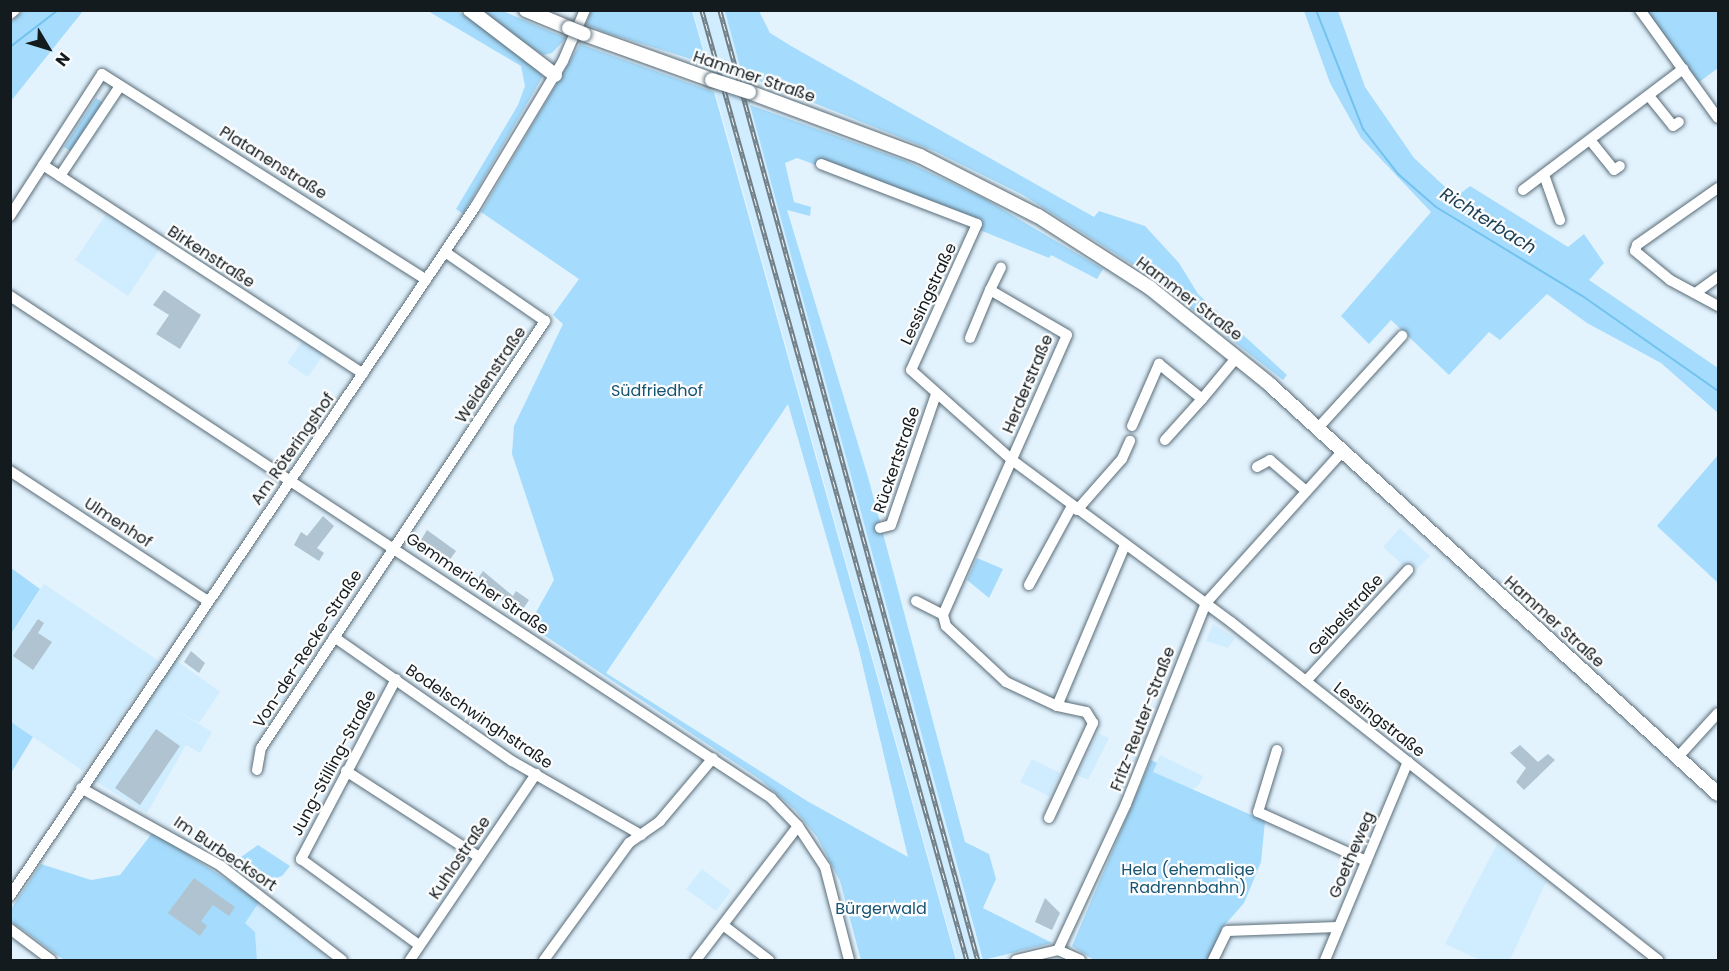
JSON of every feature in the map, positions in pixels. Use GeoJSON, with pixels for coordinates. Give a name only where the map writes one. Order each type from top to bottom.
{"type":"FeatureCollection","features":[{"type":"Feature","properties":{"kind":"main road"},"geometry":{"type":"LineString","coordinates":[[470,10],[555,75]]}},
{"type":"Feature","properties":{"kind":"main road","name":"Hammer Straße"},"geometry":{"type":"LineString","coordinates":[[526,10],[584,34],[920,156],[1038,216],[1150,288],[1237,357],[1318,428],[1719,794]]}},
{"type":"Feature","properties":{"kind":"street"},"geometry":{"type":"LineString","coordinates":[[10,14],[15,10]]}},
{"type":"Feature","properties":{"kind":"street","name":"Am Röteringshof"},"geometry":{"type":"LineString","coordinates":[[10,896],[445,252],[555,75],[585,10]]}},
{"type":"Feature","properties":{"kind":"street"},"geometry":{"type":"LineString","coordinates":[[1640,10],[1719,118]]}},
{"type":"Feature","properties":{"kind":"street"},"geometry":{"type":"LineString","coordinates":[[1523,190],[1683,69]]}},
{"type":"Feature","properties":{"kind":"street","name":"Platanenstraße"},"geometry":{"type":"LineString","coordinates":[[43,165],[102,74],[426,280]]}},
{"type":"Feature","properties":{"kind":"street"},"geometry":{"type":"LineString","coordinates":[[60,176],[120,86]]}},
{"type":"Feature","properties":{"kind":"street"},"geometry":{"type":"LineString","coordinates":[[1649,96],[1672,127]]}},
{"type":"Feature","properties":{"kind":"street"},"geometry":{"type":"LineString","coordinates":[[1590,140],[1614,171]]}},
{"type":"Feature","properties":{"kind":"street","name":"Lessingstraße"},"geometry":{"type":"LineString","coordinates":[[821,164],[977,224],[911,370],[936,394],[1012,460],[1206,603],[1658,960]]}},
{"type":"Feature","properties":{"kind":"street"},"geometry":{"type":"LineString","coordinates":[[10,216],[43,165]]}},
{"type":"Feature","properties":{"kind":"street","name":"Birkenstraße"},"geometry":{"type":"LineString","coordinates":[[43,165],[363,374]]}},
{"type":"Feature","properties":{"kind":"street"},"geometry":{"type":"LineString","coordinates":[[1544,175],[1560,219]]}},
{"type":"Feature","properties":{"kind":"street"},"geometry":{"type":"LineString","coordinates":[[1719,188],[1637,245],[1635,251],[1670,280],[1697,292],[1719,306]]}},
{"type":"Feature","properties":{"kind":"street","name":"Weidenstraße"},"geometry":{"type":"LineString","coordinates":[[393,546],[545,321],[445,252]]}},
{"type":"Feature","properties":{"kind":"street"},"geometry":{"type":"LineString","coordinates":[[970,338],[1001,267]]}},
{"type":"Feature","properties":{"kind":"street"},"geometry":{"type":"LineString","coordinates":[[1697,292],[1719,277]]}},
{"type":"Feature","properties":{"kind":"street","name":"Herderstraße"},"geometry":{"type":"LineString","coordinates":[[990,291],[1066,335],[1012,460]]}},
{"type":"Feature","properties":{"kind":"street","name":"Gemmericher Straße"},"geometry":{"type":"LineString","coordinates":[[10,296],[393,546],[771,798],[798,826],[834,889],[849,960]]}},
{"type":"Feature","properties":{"kind":"street"},"geometry":{"type":"LineString","coordinates":[[1318,428],[1402,336]]}},
{"type":"Feature","properties":{"kind":"street"},"geometry":{"type":"LineString","coordinates":[[1165,440],[1237,357]]}},
{"type":"Feature","properties":{"kind":"street"},"geometry":{"type":"LineString","coordinates":[[1132,426],[1159,364],[1202,399]]}},
{"type":"Feature","properties":{"kind":"street","name":"Rückertstraße"},"geometry":{"type":"LineString","coordinates":[[880,528],[891,525],[936,394]]}},
{"type":"Feature","properties":{"kind":"street"},"geometry":{"type":"LineString","coordinates":[[1029,585],[1075,508],[1122,459],[1130,441]]}},
{"type":"Feature","properties":{"kind":"street","name":"Fritz-Reuter-Straße"},"geometry":{"type":"LineString","coordinates":[[1058,950],[1126,804],[1206,603],[1343,451]]}},
{"type":"Feature","properties":{"kind":"street"},"geometry":{"type":"LineString","coordinates":[[943,615],[1012,460]]}},
{"type":"Feature","properties":{"kind":"street"},"geometry":{"type":"LineString","coordinates":[[1257,467],[1270,460],[1306,491]]}},
{"type":"Feature","properties":{"kind":"street","name":"Ulmenhof"},"geometry":{"type":"LineString","coordinates":[[10,471],[208,601]]}},
{"type":"Feature","properties":{"kind":"street"},"geometry":{"type":"LineString","coordinates":[[1057,706],[1125,545]]}},
{"type":"Feature","properties":{"kind":"street","name":"Von-der-Recke-Straße"},"geometry":{"type":"LineString","coordinates":[[257,770],[261,748],[393,546]]}},
{"type":"Feature","properties":{"kind":"street","name":"Geibelstraße"},"geometry":{"type":"LineString","coordinates":[[1306,681],[1408,570]]}},
{"type":"Feature","properties":{"kind":"street"},"geometry":{"type":"LineString","coordinates":[[915,601],[943,615],[957,639],[1005,682],[1057,706],[1086,712],[1093,723],[1049,818]]}},
{"type":"Feature","properties":{"kind":"street","name":"Bodelschwinghstraße"},"geometry":{"type":"LineString","coordinates":[[334,638],[536,774],[641,834]]}},
{"type":"Feature","properties":{"kind":"street","name":"Jung-Stilling-Straße"},"geometry":{"type":"LineString","coordinates":[[396,679],[301,861],[420,945]]}},
{"type":"Feature","properties":{"kind":"street"},"geometry":{"type":"LineString","coordinates":[[1678,757],[1719,712]]}},
{"type":"Feature","properties":{"kind":"street"},"geometry":{"type":"LineString","coordinates":[[1277,750],[1258,812],[1366,861]]}},
{"type":"Feature","properties":{"kind":"street"},"geometry":{"type":"LineString","coordinates":[[544,960],[641,834],[660,821],[713,758]]}},
{"type":"Feature","properties":{"kind":"street","name":"Goetheweg"},"geometry":{"type":"LineString","coordinates":[[1325,960],[1408,762]]}},
{"type":"Feature","properties":{"kind":"street"},"geometry":{"type":"LineString","coordinates":[[346,771],[479,857]]}},
{"type":"Feature","properties":{"kind":"street","name":"Kuhlostraße"},"geometry":{"type":"LineString","coordinates":[[410,960],[536,774]]}},
{"type":"Feature","properties":{"kind":"street","name":"Im Burbecksort"},"geometry":{"type":"LineString","coordinates":[[81,788],[221,867],[342,960]]}},
{"type":"Feature","properties":{"kind":"street"},"geometry":{"type":"LineString","coordinates":[[696,960],[798,826]]}},
{"type":"Feature","properties":{"kind":"street"},"geometry":{"type":"LineString","coordinates":[[723,925],[769,960]]}},
{"type":"Feature","properties":{"kind":"street"},"geometry":{"type":"LineString","coordinates":[[1214,960],[1227,931],[1338,927]]}},
{"type":"Feature","properties":{"kind":"street"},"geometry":{"type":"LineString","coordinates":[[10,929],[51,960]]}},
{"type":"Feature","properties":{"kind":"street"},"geometry":{"type":"LineString","coordinates":[[1016,960],[1058,950],[1080,960]]}},
{"type":"Feature","properties":{"kind":"shaded area"},"geometry":{"type":"Polygon","coordinates":[[[693,11],[725,11],[982,960],[957,960],[693,11]]]}},
{"type":"Feature","properties":{"kind":"shaded area"},"geometry":{"type":"Polygon","coordinates":[[[107,213],[160,248],[128,296],[75,260],[107,213]]]}},
{"type":"Feature","properties":{"kind":"shaded area"},"geometry":{"type":"Polygon","coordinates":[[[303,340],[324,354],[308,377],[287,363],[303,340]]]}},
{"type":"Feature","properties":{"kind":"shaded area"},"geometry":{"type":"Polygon","coordinates":[[[1400,528],[1430,556],[1417,569],[1411,563],[1406,568],[1383,547],[1400,528]]]}},
{"type":"Feature","properties":{"kind":"shaded area"},"geometry":{"type":"Polygon","coordinates":[[[44,584],[159,661],[83,771],[11,722],[11,635],[44,584]]]}},
{"type":"Feature","properties":{"kind":"shaded area"},"geometry":{"type":"Polygon","coordinates":[[[1213,624],[1235,638],[1228,648],[1206,641],[1213,624]]]}},
{"type":"Feature","properties":{"kind":"shaded area"},"geometry":{"type":"Polygon","coordinates":[[[174,659],[220,692],[199,723],[171,707],[212,732],[200,753],[186,745],[147,813],[92,779],[174,659]]]}},
{"type":"Feature","properties":{"kind":"shaded area"},"geometry":{"type":"Polygon","coordinates":[[[1098,733],[1109,738],[1088,780],[1077,775],[1098,733]]]}},
{"type":"Feature","properties":{"kind":"shaded area"},"geometry":{"type":"Polygon","coordinates":[[[1160,755],[1203,776],[1198,786],[1191,790],[1152,772],[1160,755]]]}},
{"type":"Feature","properties":{"kind":"shaded area"},"geometry":{"type":"Polygon","coordinates":[[[1032,759],[1060,773],[1049,796],[1020,782],[1032,759]]]}},
{"type":"Feature","properties":{"kind":"shaded area"},"geometry":{"type":"Polygon","coordinates":[[[1497,844],[1546,882],[1510,960],[1480,960],[1445,944],[1497,844]]]}},
{"type":"Feature","properties":{"kind":"shaded area"},"geometry":{"type":"Polygon","coordinates":[[[702,869],[731,891],[716,911],[686,889],[702,869]]]}},
{"type":"Feature","properties":{"kind":"shaded area"},"geometry":{"type":"Polygon","coordinates":[[[260,901],[330,960],[257,960],[255,932],[244,923],[260,901]]]}},
{"type":"Feature","properties":{"kind":"green space"},"geometry":{"type":"Polygon","coordinates":[[[23,11],[83,11],[11,101],[11,22],[23,11]]]}},
{"type":"Feature","properties":{"kind":"green space"},"geometry":{"type":"Polygon","coordinates":[[[428,11],[457,11],[523,52],[543,76],[463,214],[456,209],[518,105],[525,86],[521,66],[428,11]]]}},
{"type":"Feature","properties":{"kind":"green space"},"geometry":{"type":"Polygon","coordinates":[[[477,11],[503,11],[566,38],[552,53],[543,55],[477,11]]]}},
{"type":"Feature","properties":{"kind":"green space"},"geometry":{"type":"Polygon","coordinates":[[[591,11],[692,11],[707,64],[604,32],[586,24],[591,11]]]}},
{"type":"Feature","properties":{"kind":"green space"},"geometry":{"type":"Polygon","coordinates":[[[725,11],[759,11],[770,33],[791,46],[1094,217],[1099,211],[1145,226],[1179,263],[1198,294],[1287,375],[1283,380],[1143,271],[1023,195],[934,151],[742,74],[725,11]]]}},
{"type":"Feature","properties":{"kind":"green space"},"geometry":{"type":"Polygon","coordinates":[[[1304,11],[1338,11],[1365,87],[1414,158],[1456,197],[1470,186],[1568,247],[1584,234],[1604,263],[1589,280],[1718,368],[1718,413],[1661,363],[1587,323],[1547,294],[1500,340],[1489,332],[1449,375],[1391,320],[1369,344],[1341,316],[1431,212],[1361,138],[1330,83],[1304,11]]]}},
{"type":"Feature","properties":{"kind":"green space"},"geometry":{"type":"Polygon","coordinates":[[[1644,11],[1718,11],[1718,68],[1698,83],[1644,11]]]}},
{"type":"Feature","properties":{"kind":"green space","name":"Südfriedhof"},"geometry":{"type":"Polygon","coordinates":[[[580,44],[714,92],[956,960],[861,960],[840,881],[817,837],[795,810],[761,780],[529,625],[554,580],[512,454],[514,426],[563,324],[553,315],[579,279],[481,212],[580,44]],[[788,404],[606,673],[807,801],[908,857],[859,650],[788,404]]]}},
{"type":"Feature","properties":{"kind":"green space"},"geometry":{"type":"Polygon","coordinates":[[[96,98],[104,103],[72,152],[64,147],[96,98]]]}},
{"type":"Feature","properties":{"kind":"green space"},"geometry":{"type":"Polygon","coordinates":[[[750,105],[906,161],[985,199],[1103,269],[1097,279],[1051,255],[1049,258],[854,179],[797,158],[785,163],[794,202],[811,207],[810,216],[787,210],[868,477],[965,842],[989,854],[996,879],[983,908],[1052,943],[983,960],[750,105]]]}},
{"type":"Feature","properties":{"kind":"green space"},"geometry":{"type":"Polygon","coordinates":[[[1718,455],[1718,583],[1657,526],[1718,455]]]}},
{"type":"Feature","properties":{"kind":"green space"},"geometry":{"type":"Polygon","coordinates":[[[977,558],[1003,569],[989,598],[967,580],[977,558]]]}},
{"type":"Feature","properties":{"kind":"green space"},"geometry":{"type":"Polygon","coordinates":[[[11,568],[40,589],[11,634],[11,568]]]}},
{"type":"Feature","properties":{"kind":"green space"},"geometry":{"type":"Polygon","coordinates":[[[11,722],[33,737],[11,773],[11,722]]]}},
{"type":"Feature","properties":{"kind":"green space","name":"Hela (ehemalige Radrennbahn)"},"geometry":{"type":"Polygon","coordinates":[[[1151,760],[1157,763],[1153,772],[1265,821],[1261,862],[1244,903],[1222,928],[1208,960],[1094,960],[1072,946],[1151,760]]]}},
{"type":"Feature","properties":{"kind":"green space"},"geometry":{"type":"Polygon","coordinates":[[[153,832],[260,901],[245,923],[255,932],[257,960],[64,960],[11,921],[11,909],[41,864],[91,880],[120,875],[153,832]]]}},
{"type":"Feature","properties":{"kind":"green space"},"geometry":{"type":"Polygon","coordinates":[[[258,845],[290,866],[282,876],[273,879],[241,857],[258,845]]]}},
{"type":"Feature","properties":{"kind":"building"},"geometry":{"type":"Polygon","coordinates":[[[164,290],[201,315],[180,349],[156,334],[169,315],[153,305],[164,290]]]}},
{"type":"Feature","properties":{"kind":"building"},"geometry":{"type":"Polygon","coordinates":[[[323,516],[334,526],[317,548],[324,553],[319,561],[294,545],[301,532],[307,536],[323,516]]]}},
{"type":"Feature","properties":{"kind":"building"},"geometry":{"type":"Polygon","coordinates":[[[427,530],[456,551],[446,565],[418,545],[427,530]]]}},
{"type":"Feature","properties":{"kind":"building"},"geometry":{"type":"Polygon","coordinates":[[[483,571],[513,596],[516,591],[529,600],[521,612],[475,583],[483,571]]]}},
{"type":"Feature","properties":{"kind":"building"},"geometry":{"type":"Polygon","coordinates":[[[38,619],[44,623],[38,633],[52,642],[33,670],[13,656],[38,619]]]}},
{"type":"Feature","properties":{"kind":"building"},"geometry":{"type":"Polygon","coordinates":[[[191,651],[205,663],[199,673],[184,662],[191,651]]]}},
{"type":"Feature","properties":{"kind":"building"},"geometry":{"type":"Polygon","coordinates":[[[156,729],[180,746],[140,805],[115,788],[156,729]]]}},
{"type":"Feature","properties":{"kind":"building"},"geometry":{"type":"Polygon","coordinates":[[[1520,745],[1538,762],[1548,754],[1555,760],[1524,790],[1516,782],[1526,768],[1510,753],[1520,745]]]}},
{"type":"Feature","properties":{"kind":"building"},"geometry":{"type":"Polygon","coordinates":[[[194,878],[235,907],[229,916],[213,905],[201,921],[207,926],[200,936],[168,913],[194,878]]]}},
{"type":"Feature","properties":{"kind":"building"},"geometry":{"type":"Polygon","coordinates":[[[1045,898],[1060,913],[1052,930],[1035,922],[1045,898]]]}},
{"type":"Feature","properties":{"kind":"waterway","name":"Richterbach"},"geometry":{"type":"LineString","coordinates":[[10,47],[58,10]]}},
{"type":"Feature","properties":{"kind":"waterway","name":"Richterbach"},"geometry":{"type":"LineString","coordinates":[[1316,10],[1363,129],[1398,174],[1436,207],[1581,295],[1718,391]]}},
{"type":"Feature","properties":{"kind":"railway"},"geometry":{"type":"LineString","coordinates":[[702,10],[967,960]]}},
{"type":"Feature","properties":{"kind":"railway"},"geometry":{"type":"LineString","coordinates":[[720,10],[978,960]]}},
{"type":"Feature","properties":{"kind":"park label","name":"Bürgerwald"},"geometry":{"type":"Point","coordinates":[881,909]}}]}
